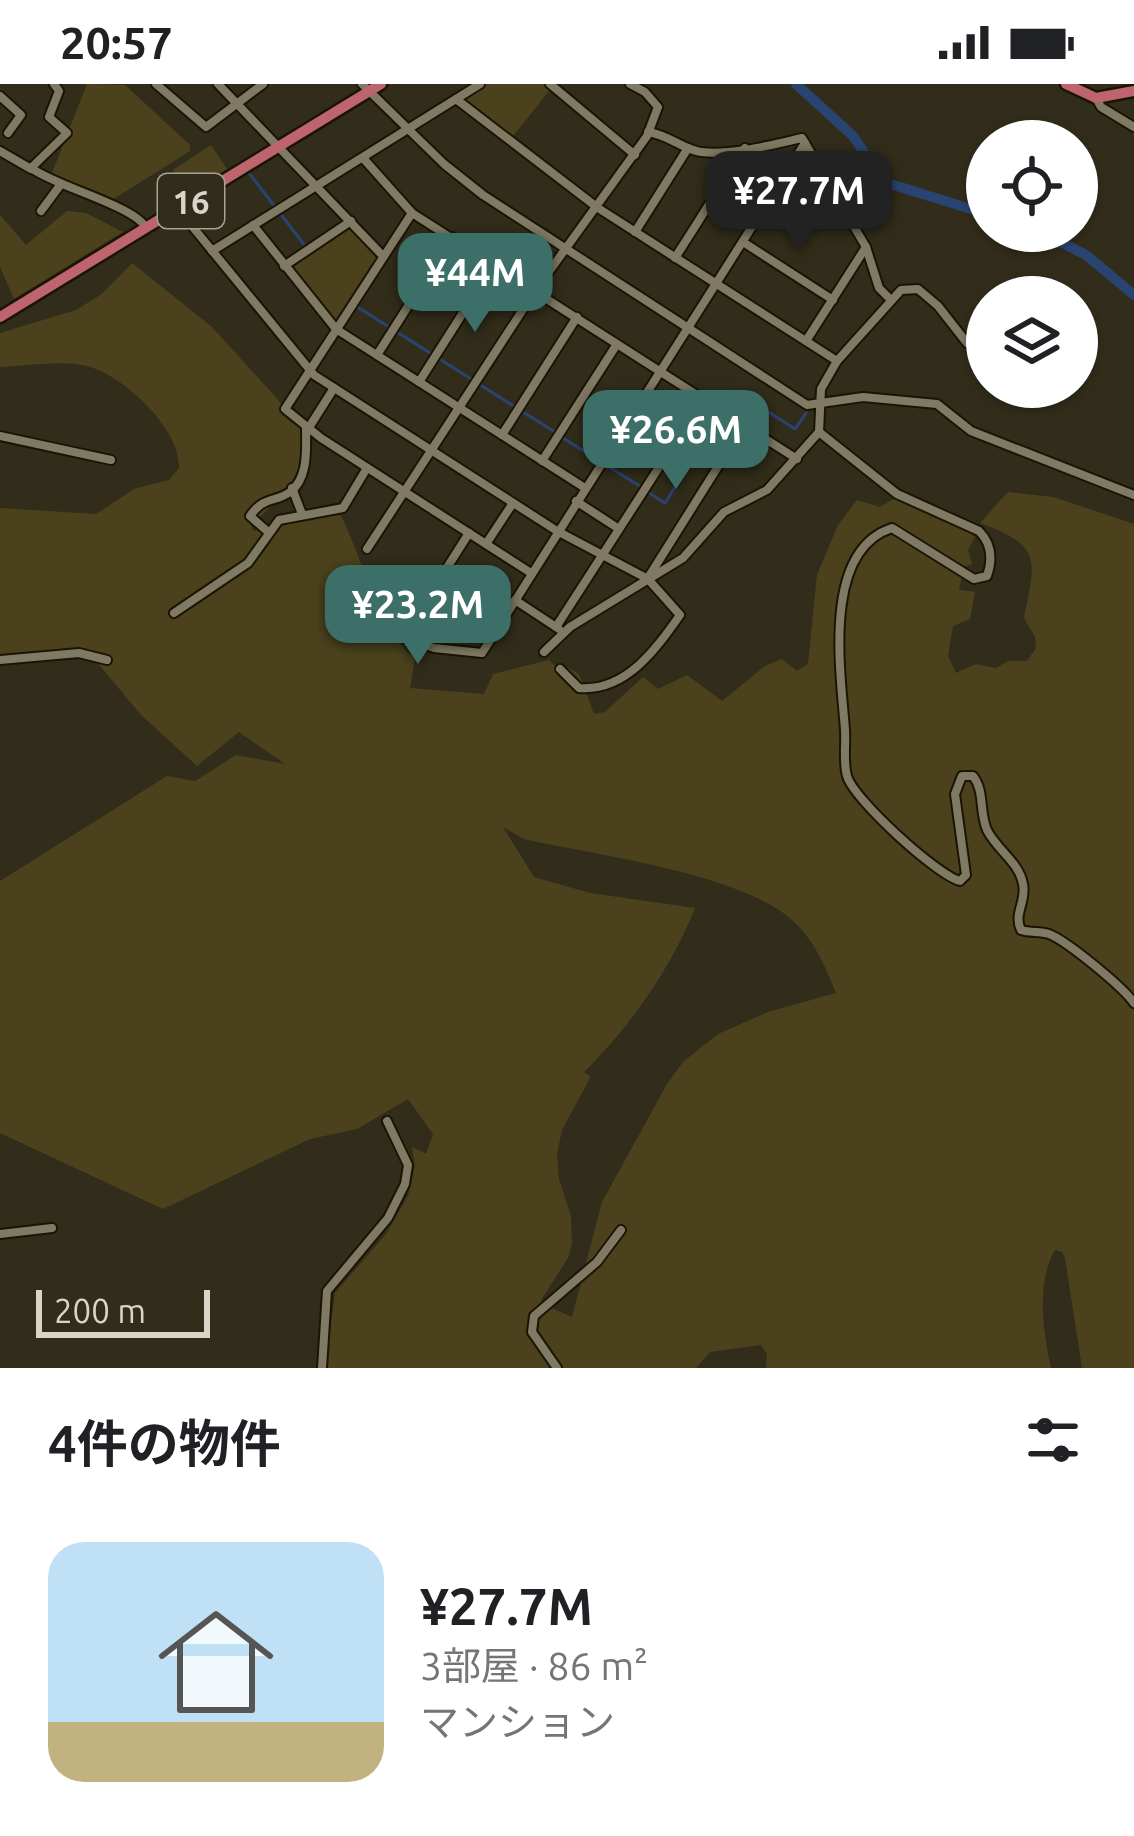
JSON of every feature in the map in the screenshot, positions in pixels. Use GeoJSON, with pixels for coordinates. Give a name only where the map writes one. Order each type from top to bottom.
{"type":"FeatureCollection","features":[{"type":"Feature","properties":{"kind":"main road"},"geometry":{"type":"LineString","coordinates":[[1066,84],[1096,98],[1134,91]]}},
{"type":"Feature","properties":{"kind":"main road","name":"16"},"geometry":{"type":"LineString","coordinates":[[0,317],[371,86]]}},
{"type":"Feature","properties":{"kind":"street"},"geometry":{"type":"LineString","coordinates":[[33,169],[67,133],[50,117],[59,91],[54,84]]}},
{"type":"Feature","properties":{"kind":"street"},"geometry":{"type":"LineString","coordinates":[[156,84],[206,127],[263,84]]}},
{"type":"Feature","properties":{"kind":"street"},"geometry":{"type":"LineString","coordinates":[[218,84],[383,256]]}},
{"type":"Feature","properties":{"kind":"street"},"geometry":{"type":"LineString","coordinates":[[212,251],[480,84]]}},
{"type":"Feature","properties":{"kind":"street"},"geometry":{"type":"LineString","coordinates":[[550,84],[634,154]]}},
{"type":"Feature","properties":{"kind":"street"},"geometry":{"type":"LineString","coordinates":[[368,549],[535,291],[648,132],[658,106],[630,84]]}},
{"type":"Feature","properties":{"kind":"street"},"geometry":{"type":"LineString","coordinates":[[371,86],[407,129],[460,178],[807,405],[863,397],[937,404],[971,431],[1134,496]]}},
{"type":"Feature","properties":{"kind":"street"},"geometry":{"type":"LineString","coordinates":[[0,96],[21,115],[8,133]]}},
{"type":"Feature","properties":{"kind":"street"},"geometry":{"type":"LineString","coordinates":[[1096,98],[1101,107],[1134,128]]}},
{"type":"Feature","properties":{"kind":"street"},"geometry":{"type":"LineString","coordinates":[[456,99],[598,208],[838,361]]}},
{"type":"Feature","properties":{"kind":"street"},"geometry":{"type":"LineString","coordinates":[[648,132],[713,152],[784,146],[801,137],[866,247],[878,288],[890,301]]}},
{"type":"Feature","properties":{"kind":"street"},"geometry":{"type":"LineString","coordinates":[[469,533],[403,637],[417,644],[478,654],[805,143]]}},
{"type":"Feature","properties":{"kind":"street"},"geometry":{"type":"LineString","coordinates":[[635,232],[688,148]]}},
{"type":"Feature","properties":{"kind":"street"},"geometry":{"type":"LineString","coordinates":[[675,258],[746,148]]}},
{"type":"Feature","properties":{"kind":"street"},"geometry":{"type":"LineString","coordinates":[[1,153],[109,206],[124,208],[140,217],[146,227]]}},
{"type":"Feature","properties":{"kind":"street"},"geometry":{"type":"LineString","coordinates":[[363,158],[412,213],[796,459]]}},
{"type":"Feature","properties":{"kind":"street"},"geometry":{"type":"LineString","coordinates":[[41,211],[61,184]]}},
{"type":"Feature","properties":{"kind":"street"},"geometry":{"type":"LineString","coordinates":[[719,190],[760,215]]}},
{"type":"Feature","properties":{"kind":"street"},"geometry":{"type":"LineString","coordinates":[[178,209],[310,370],[557,531],[648,579],[680,615],[656,651],[610,686],[579,688],[560,669]]}},
{"type":"Feature","properties":{"kind":"street"},"geometry":{"type":"LineString","coordinates":[[412,213],[285,409],[307,428],[531,572]]}},
{"type":"Feature","properties":{"kind":"street"},"geometry":{"type":"LineString","coordinates":[[284,266],[351,221]]}},
{"type":"Feature","properties":{"kind":"street"},"geometry":{"type":"LineString","coordinates":[[253,226],[336,329],[585,488]]}},
{"type":"Feature","properties":{"kind":"street"},"geometry":{"type":"LineString","coordinates":[[377,356],[452,237]]}},
{"type":"Feature","properties":{"kind":"street"},"geometry":{"type":"LineString","coordinates":[[742,242],[832,300]]}},
{"type":"Feature","properties":{"kind":"street"},"geometry":{"type":"LineString","coordinates":[[806,341],[866,247]]}},
{"type":"Feature","properties":{"kind":"street"},"geometry":{"type":"LineString","coordinates":[[419,382],[494,264]]}},
{"type":"Feature","properties":{"kind":"street"},"geometry":{"type":"LineString","coordinates":[[560,630],[683,558],[724,512],[761,495],[819,432],[821,389],[838,361],[905,288],[918,289],[938,306],[966,342]]}},
{"type":"Feature","properties":{"kind":"street"},"geometry":{"type":"LineString","coordinates":[[502,435],[577,317]]}},
{"type":"Feature","properties":{"kind":"street"},"geometry":{"type":"LineString","coordinates":[[542,461],[617,344]]}},
{"type":"Feature","properties":{"kind":"street"},"geometry":{"type":"LineString","coordinates":[[267,531],[250,516],[268,498],[292,488],[304,468],[307,428],[334,388]]}},
{"type":"Feature","properties":{"kind":"street"},"geometry":{"type":"LineString","coordinates":[[544,652],[703,398]]}},
{"type":"Feature","properties":{"kind":"street"},"geometry":{"type":"LineString","coordinates":[[648,579],[744,425]]}},
{"type":"Feature","properties":{"kind":"street"},"geometry":{"type":"LineString","coordinates":[[819,432],[897,494],[979,531],[987,538],[991,553],[987,576],[974,579],[892,529],[862,548],[845,592],[838,640],[847,777],[872,811],[925,860],[960,881],[966,875],[955,794],[962,776],[973,776],[979,784],[980,814],[995,847],[1016,866],[1024,884],[1017,922],[1021,930],[1055,937],[1109,976],[1134,1003]]}},
{"type":"Feature","properties":{"kind":"street"},"geometry":{"type":"LineString","coordinates":[[0,436],[111,460]]}},
{"type":"Feature","properties":{"kind":"street"},"geometry":{"type":"LineString","coordinates":[[174,613],[248,562],[279,520],[343,508],[368,468]]}},
{"type":"Feature","properties":{"kind":"street"},"geometry":{"type":"LineString","coordinates":[[292,488],[302,514]]}},
{"type":"Feature","properties":{"kind":"street"},"geometry":{"type":"LineString","coordinates":[[576,501],[620,529]]}},
{"type":"Feature","properties":{"kind":"street"},"geometry":{"type":"LineString","coordinates":[[486,544],[513,503]]}},
{"type":"Feature","properties":{"kind":"street"},"geometry":{"type":"LineString","coordinates":[[515,600],[560,630]]}},
{"type":"Feature","properties":{"kind":"street"},"geometry":{"type":"LineString","coordinates":[[0,660],[79,653],[106,660]]}},
{"type":"Feature","properties":{"kind":"street"},"geometry":{"type":"LineString","coordinates":[[322,1368],[327,1291],[388,1218],[405,1184],[408,1166],[388,1120]]}},
{"type":"Feature","properties":{"kind":"street"},"geometry":{"type":"LineString","coordinates":[[0,1234],[52,1228]]}},
{"type":"Feature","properties":{"kind":"street"},"geometry":{"type":"LineString","coordinates":[[556,1368],[532,1332],[534,1316],[597,1262],[621,1230]]}},
{"type":"Feature","properties":{"kind":"shaded area"},"geometry":{"type":"Polygon","coordinates":[[[87,84],[125,85],[190,145],[190,151],[112,200],[52,173],[87,84]]]}},
{"type":"Feature","properties":{"kind":"shaded area"},"geometry":{"type":"Polygon","coordinates":[[[480,84],[553,86],[509,141],[456,99],[480,84]]]}},
{"type":"Feature","properties":{"kind":"shaded area"},"geometry":{"type":"Polygon","coordinates":[[[211,145],[227,169],[188,194],[173,170],[211,145]]]}},
{"type":"Feature","properties":{"kind":"shaded area"},"geometry":{"type":"Polygon","coordinates":[[[67,211],[86,213],[123,232],[14,299],[0,267],[0,215],[26,245],[67,211]]]}},
{"type":"Feature","properties":{"kind":"shaded area"},"geometry":{"type":"Polygon","coordinates":[[[349,227],[380,259],[338,322],[333,322],[289,269],[349,227]]]}},
{"type":"Feature","properties":{"kind":"shaded area"},"geometry":{"type":"Polygon","coordinates":[[[132,263],[212,327],[309,434],[296,474],[251,525],[253,531],[337,508],[381,611],[415,658],[410,688],[484,694],[493,674],[549,660],[559,670],[563,665],[579,674],[594,714],[605,712],[643,677],[658,689],[687,675],[722,701],[765,666],[782,659],[797,671],[808,664],[817,575],[838,525],[857,500],[880,507],[895,498],[964,526],[975,537],[968,550],[972,564],[964,567],[959,590],[975,592],[970,619],[953,626],[948,656],[956,673],[976,664],[996,668],[1008,661],[1027,661],[1036,648],[1024,618],[1030,557],[1015,539],[980,523],[1008,492],[1053,497],[1134,524],[1134,1368],[1082,1368],[1065,1258],[1055,1250],[1043,1292],[1051,1368],[766,1368],[767,1354],[761,1345],[710,1352],[696,1368],[319,1368],[329,1340],[335,1293],[386,1234],[408,1196],[415,1166],[412,1147],[426,1154],[433,1134],[408,1099],[357,1129],[310,1139],[163,1209],[0,1133],[0,881],[167,776],[195,781],[236,755],[285,764],[239,732],[197,766],[141,715],[97,662],[82,658],[0,661],[0,508],[96,514],[134,489],[169,480],[179,468],[171,437],[160,421],[117,380],[87,366],[66,363],[0,367],[0,333],[76,310],[102,294],[132,263]],[[503,827],[534,877],[590,893],[695,908],[648,996],[584,1072],[590,1076],[588,1082],[562,1130],[559,1179],[571,1216],[572,1244],[541,1300],[572,1317],[602,1202],[683,1062],[718,1034],[768,1012],[836,993],[803,931],[762,900],[697,876],[524,839],[503,827]]]}},
{"type":"Feature","properties":{"kind":"waterway"},"geometry":{"type":"LineString","coordinates":[[796,84],[853,136],[884,182],[966,207]]}},
{"type":"Feature","properties":{"kind":"waterway"},"geometry":{"type":"LineString","coordinates":[[249,173],[306,247]]}},
{"type":"Feature","properties":{"kind":"waterway"},"geometry":{"type":"LineString","coordinates":[[1080,252],[1134,295]]}},
{"type":"Feature","properties":{"kind":"waterway"},"geometry":{"type":"LineString","coordinates":[[356,306],[515,407]]}},
{"type":"Feature","properties":{"kind":"waterway"},"geometry":{"type":"LineString","coordinates":[[725,409],[736,391],[795,429],[806,413]]}},
{"type":"Feature","properties":{"kind":"waterway"},"geometry":{"type":"LineString","coordinates":[[523,412],[555,432]]}},
{"type":"Feature","properties":{"kind":"waterway"},"geometry":{"type":"LineString","coordinates":[[563,438],[641,487]]}},
{"type":"Feature","properties":{"kind":"waterway"},"geometry":{"type":"LineString","coordinates":[[649,493],[665,503],[692,460]]}}]}
